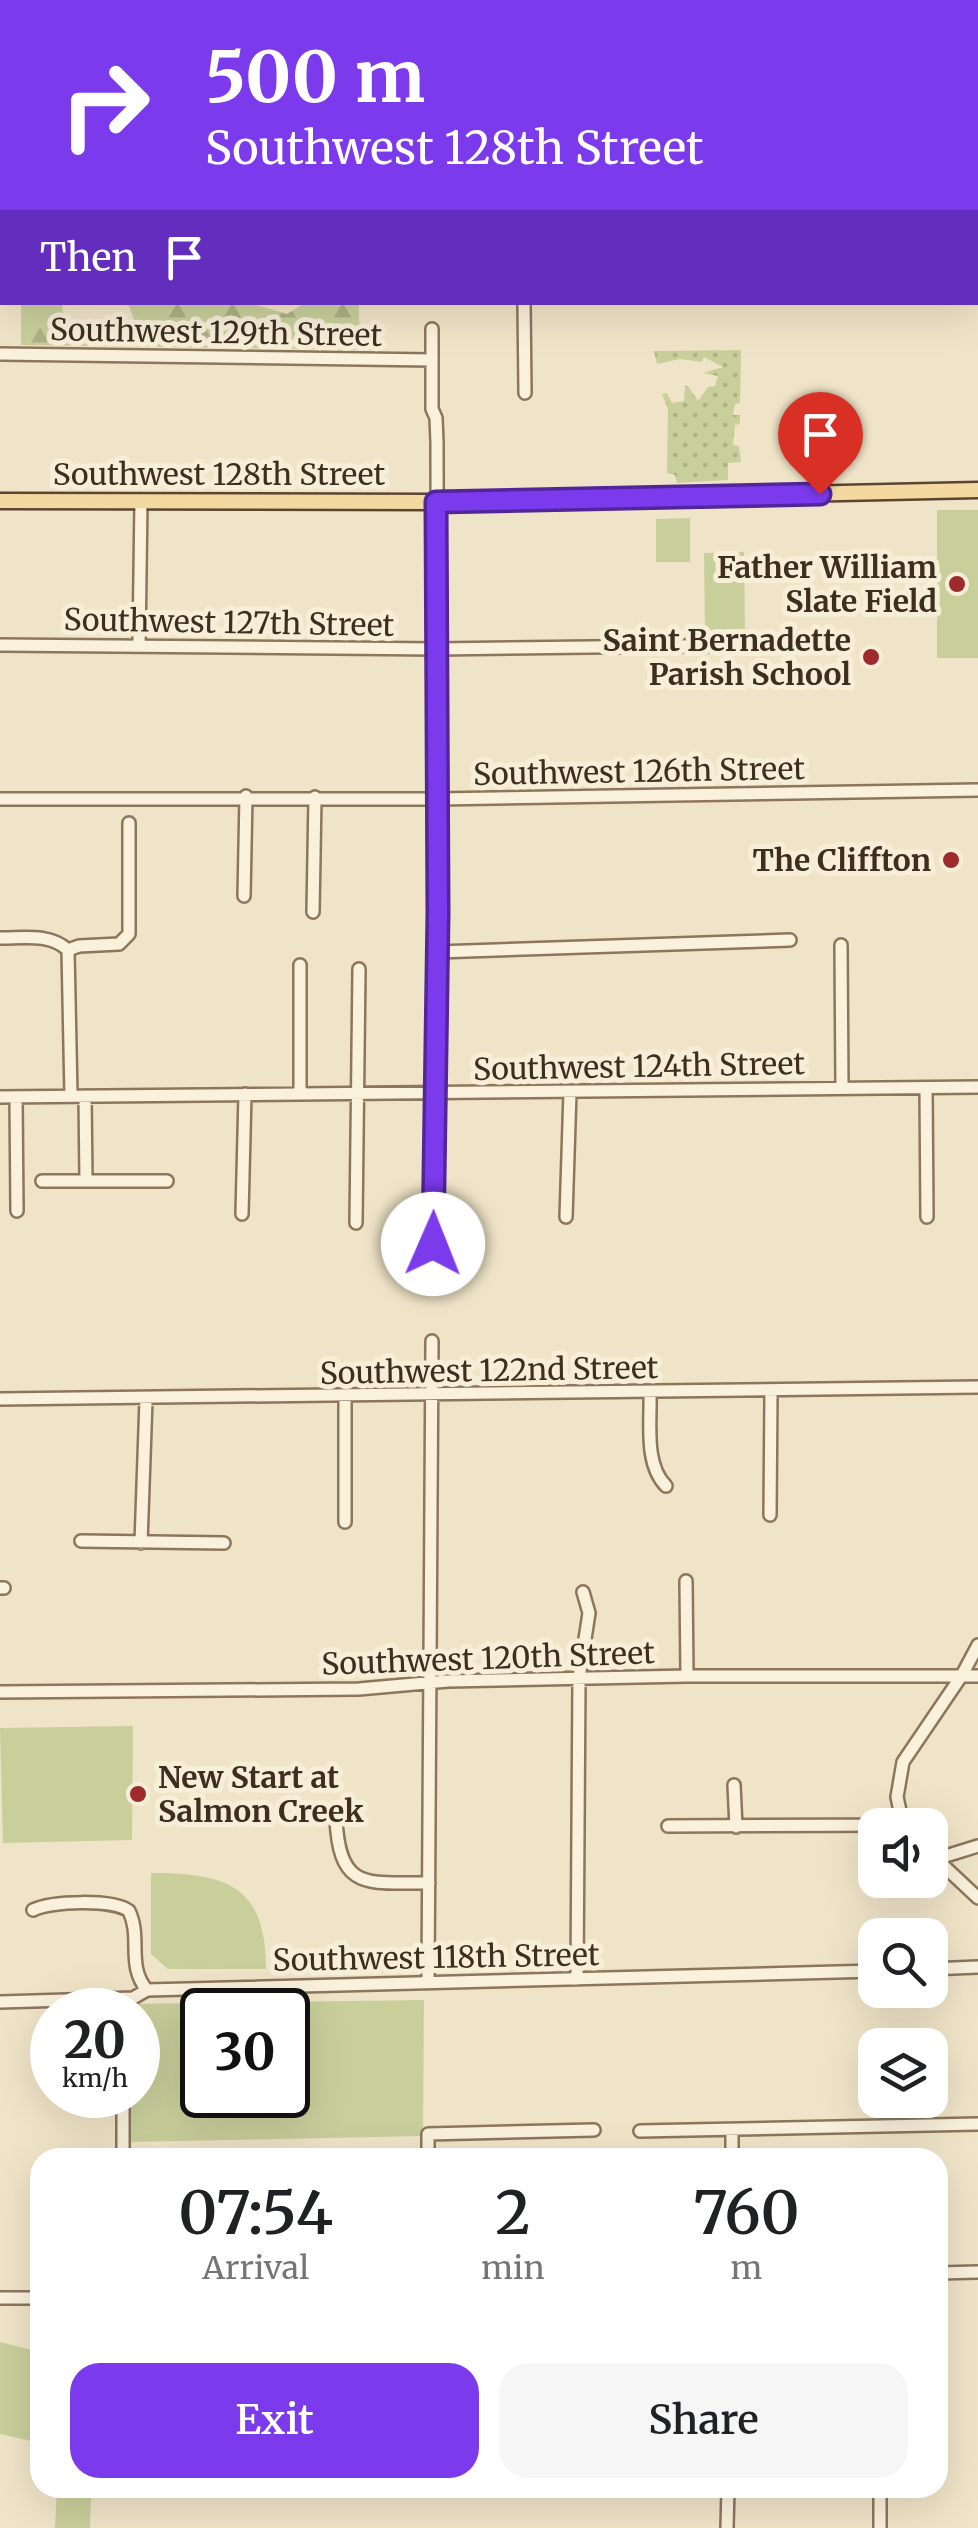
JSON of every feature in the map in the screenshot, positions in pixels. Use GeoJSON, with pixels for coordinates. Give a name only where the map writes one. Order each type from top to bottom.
{"type":"FeatureCollection","features":[{"type":"Feature","properties":{"kind":"main road","name":"Southwest 128th Street"},"geometry":{"type":"LineString","coordinates":[[0,501],[436,502],[978,490]]}},
{"type":"Feature","properties":{"kind":"street"},"geometry":{"type":"LineString","coordinates":[[524,305],[525,393]]}},
{"type":"Feature","properties":{"kind":"street"},"geometry":{"type":"LineString","coordinates":[[432,330],[439,798],[433,1244]]}},
{"type":"Feature","properties":{"kind":"street","name":"Southwest 129th Street"},"geometry":{"type":"LineString","coordinates":[[0,354],[432,360]]}},
{"type":"Feature","properties":{"kind":"street"},"geometry":{"type":"LineString","coordinates":[[139,645],[141,502]]}},
{"type":"Feature","properties":{"kind":"street","name":"Southwest 127th Street"},"geometry":{"type":"LineString","coordinates":[[0,645],[438,650],[757,645]]}},
{"type":"Feature","properties":{"kind":"street","name":"Southwest 126th Street"},"geometry":{"type":"LineString","coordinates":[[0,799],[439,798],[978,790]]}},
{"type":"Feature","properties":{"kind":"street"},"geometry":{"type":"LineString","coordinates":[[244,896],[246,796]]}},
{"type":"Feature","properties":{"kind":"street"},"geometry":{"type":"LineString","coordinates":[[313,912],[315,797]]}},
{"type":"Feature","properties":{"kind":"street"},"geometry":{"type":"LineString","coordinates":[[68,950],[118,944],[129,934],[130,823]]}},
{"type":"Feature","properties":{"kind":"street"},"geometry":{"type":"LineString","coordinates":[[0,938],[47,938],[68,950],[70,1096]]}},
{"type":"Feature","properties":{"kind":"street"},"geometry":{"type":"LineString","coordinates":[[438,952],[790,940]]}},
{"type":"Feature","properties":{"kind":"street"},"geometry":{"type":"LineString","coordinates":[[841,944],[842,1088]]}},
{"type":"Feature","properties":{"kind":"street"},"geometry":{"type":"LineString","coordinates":[[300,964],[300,1093]]}},
{"type":"Feature","properties":{"kind":"street"},"geometry":{"type":"LineString","coordinates":[[356,1222],[358,970]]}},
{"type":"Feature","properties":{"kind":"street","name":"Southwest 124th Street"},"geometry":{"type":"LineString","coordinates":[[0,1097],[978,1087]]}},
{"type":"Feature","properties":{"kind":"street"},"geometry":{"type":"LineString","coordinates":[[926,1088],[928,1217]]}},
{"type":"Feature","properties":{"kind":"street"},"geometry":{"type":"LineString","coordinates":[[566,1216],[570,1092]]}},
{"type":"Feature","properties":{"kind":"street"},"geometry":{"type":"LineString","coordinates":[[242,1214],[244,1094]]}},
{"type":"Feature","properties":{"kind":"street"},"geometry":{"type":"LineString","coordinates":[[85,1096],[86,1181]]}},
{"type":"Feature","properties":{"kind":"street"},"geometry":{"type":"LineString","coordinates":[[16,1098],[16,1211]]}},
{"type":"Feature","properties":{"kind":"street"},"geometry":{"type":"LineString","coordinates":[[42,1181],[167,1181]]}},
{"type":"Feature","properties":{"kind":"street"},"geometry":{"type":"LineString","coordinates":[[428,1980],[432,1341]]}},
{"type":"Feature","properties":{"kind":"street","name":"Southwest 122nd Street"},"geometry":{"type":"LineString","coordinates":[[0,1399],[978,1387]]}},
{"type":"Feature","properties":{"kind":"street"},"geometry":{"type":"LineString","coordinates":[[770,1514],[772,1392]]}},
{"type":"Feature","properties":{"kind":"street"},"geometry":{"type":"LineString","coordinates":[[650,1393],[653,1463],[666,1486]]}},
{"type":"Feature","properties":{"kind":"street"},"geometry":{"type":"LineString","coordinates":[[345,1397],[345,1522]]}},
{"type":"Feature","properties":{"kind":"street"},"geometry":{"type":"LineString","coordinates":[[141,1543],[146,1400]]}},
{"type":"Feature","properties":{"kind":"street"},"geometry":{"type":"LineString","coordinates":[[81,1542],[224,1543]]}},
{"type":"Feature","properties":{"kind":"street"},"geometry":{"type":"LineString","coordinates":[[686,1582],[688,1676]]}},
{"type":"Feature","properties":{"kind":"street"},"geometry":{"type":"LineString","coordinates":[[576,1979],[579,1678],[588,1613],[583,1592]]}},
{"type":"Feature","properties":{"kind":"street"},"geometry":{"type":"LineString","coordinates":[[899,1808],[896,1797],[903,1762],[962,1676],[978,1644]]}},
{"type":"Feature","properties":{"kind":"street","name":"Southwest 120th Street"},"geometry":{"type":"LineString","coordinates":[[0,1692],[360,1689],[431,1682],[688,1676],[978,1676]]}},
{"type":"Feature","properties":{"kind":"street"},"geometry":{"type":"LineString","coordinates":[[734,1786],[736,1826]]}},
{"type":"Feature","properties":{"kind":"street"},"geometry":{"type":"LineString","coordinates":[[336,1818],[340,1858],[357,1878],[371,1882],[430,1883]]}},
{"type":"Feature","properties":{"kind":"street"},"geometry":{"type":"LineString","coordinates":[[668,1826],[858,1825]]}},
{"type":"Feature","properties":{"kind":"street"},"geometry":{"type":"LineString","coordinates":[[948,1853],[978,1846]]}},
{"type":"Feature","properties":{"kind":"street"},"geometry":{"type":"LineString","coordinates":[[948,1870],[978,1898]]}},
{"type":"Feature","properties":{"kind":"street"},"geometry":{"type":"LineString","coordinates":[[33,1910],[44,1905],[121,1906],[129,1911],[134,1922],[135,1974],[145,1988]]}},
{"type":"Feature","properties":{"kind":"street"},"geometry":{"type":"LineString","coordinates":[[948,1968],[978,1967]]}},
{"type":"Feature","properties":{"kind":"street","name":"Southwest 118th Street"},"geometry":{"type":"LineString","coordinates":[[160,1990],[858,1971]]}},
{"type":"Feature","properties":{"kind":"street","name":"Southwest 118th Street"},"geometry":{"type":"LineString","coordinates":[[0,2002],[30,2001]]}},
{"type":"Feature","properties":{"kind":"street"},"geometry":{"type":"LineString","coordinates":[[123,2118],[123,2148]]}},
{"type":"Feature","properties":{"kind":"street"},"geometry":{"type":"LineString","coordinates":[[640,2131],[978,2124]]}},
{"type":"Feature","properties":{"kind":"street"},"geometry":{"type":"LineString","coordinates":[[428,2148],[428,2134],[594,2130]]}},
{"type":"Feature","properties":{"kind":"street"},"geometry":{"type":"LineString","coordinates":[[732,2130],[732,2148]]}},
{"type":"Feature","properties":{"kind":"street"},"geometry":{"type":"LineString","coordinates":[[948,2273],[978,2272]]}},
{"type":"Feature","properties":{"kind":"street"},"geometry":{"type":"LineString","coordinates":[[0,2298],[30,2298]]}},
{"type":"Feature","properties":{"kind":"street"},"geometry":{"type":"LineString","coordinates":[[728,2498],[728,2528]]}},
{"type":"Feature","properties":{"kind":"street"},"geometry":{"type":"LineString","coordinates":[[880,2498],[880,2528]]}},
{"type":"Feature","properties":{"kind":"green space"},"geometry":{"type":"Polygon","coordinates":[[[21,305],[62,305],[64,330],[97,331],[135,323],[129,305],[257,305],[287,314],[302,305],[359,305],[359,321],[375,350],[21,345],[21,305]]]}},
{"type":"Feature","properties":{"kind":"green space"},"geometry":{"type":"Polygon","coordinates":[[[741,350],[740,403],[735,404],[733,415],[740,415],[740,424],[735,425],[733,445],[739,446],[741,462],[728,463],[728,480],[677,483],[675,475],[667,473],[668,409],[662,394],[667,393],[672,403],[684,401],[688,386],[698,401],[708,387],[715,386],[718,376],[703,373],[723,367],[704,357],[702,362],[680,359],[657,364],[654,351],[741,350]]]}},
{"type":"Feature","properties":{"kind":"green space","name":"Father William Slate Field"},"geometry":{"type":"Polygon","coordinates":[[[937,510],[978,510],[978,658],[937,658],[937,510]]]}},
{"type":"Feature","properties":{"kind":"green space"},"geometry":{"type":"Polygon","coordinates":[[[690,518],[690,562],[656,562],[656,519],[690,518]]]}},
{"type":"Feature","properties":{"kind":"green space"},"geometry":{"type":"Polygon","coordinates":[[[744,552],[745,629],[705,630],[704,553],[744,552]]]}},
{"type":"Feature","properties":{"kind":"green space"},"geometry":{"type":"Polygon","coordinates":[[[133,1726],[132,1840],[3,1843],[0,1728],[133,1726]]]}},
{"type":"Feature","properties":{"kind":"green space"},"geometry":{"type":"Polygon","coordinates":[[[151,1873],[201,1876],[237,1890],[259,1919],[266,1969],[168,1969],[151,1954],[151,1873]]]}},
{"type":"Feature","properties":{"kind":"green space"},"geometry":{"type":"Polygon","coordinates":[[[424,2000],[423,2136],[127,2142],[128,2118],[160,2118],[160,2004],[180,2003],[180,2118],[310,2118],[310,2002],[424,2000]]]}},
{"type":"Feature","properties":{"kind":"green space"},"geometry":{"type":"Polygon","coordinates":[[[0,2342],[30,2350],[30,2441],[0,2434],[0,2342]]]}},
{"type":"Feature","properties":{"kind":"green space"},"geometry":{"type":"Polygon","coordinates":[[[56,2498],[91,2498],[90,2528],[55,2528],[56,2498]]]}},
{"type":"Feature","properties":{"kind":"place","name":"Father William Slate Field"},"geometry":{"type":"Point","coordinates":[957,584]}},
{"type":"Feature","properties":{"kind":"place","name":"Saint Bernadette Parish School"},"geometry":{"type":"Point","coordinates":[871,657]}},
{"type":"Feature","properties":{"kind":"place","name":"The Cliffton"},"geometry":{"type":"Point","coordinates":[951,860]}},
{"type":"Feature","properties":{"kind":"place","name":"New Start at Salmon Creek"},"geometry":{"type":"Point","coordinates":[138,1794]}},
{"type":"Feature","properties":{"kind":"route"},"geometry":{"type":"LineString","coordinates":[[433,1244],[438,913],[436,502],[820,494]]}}]}
